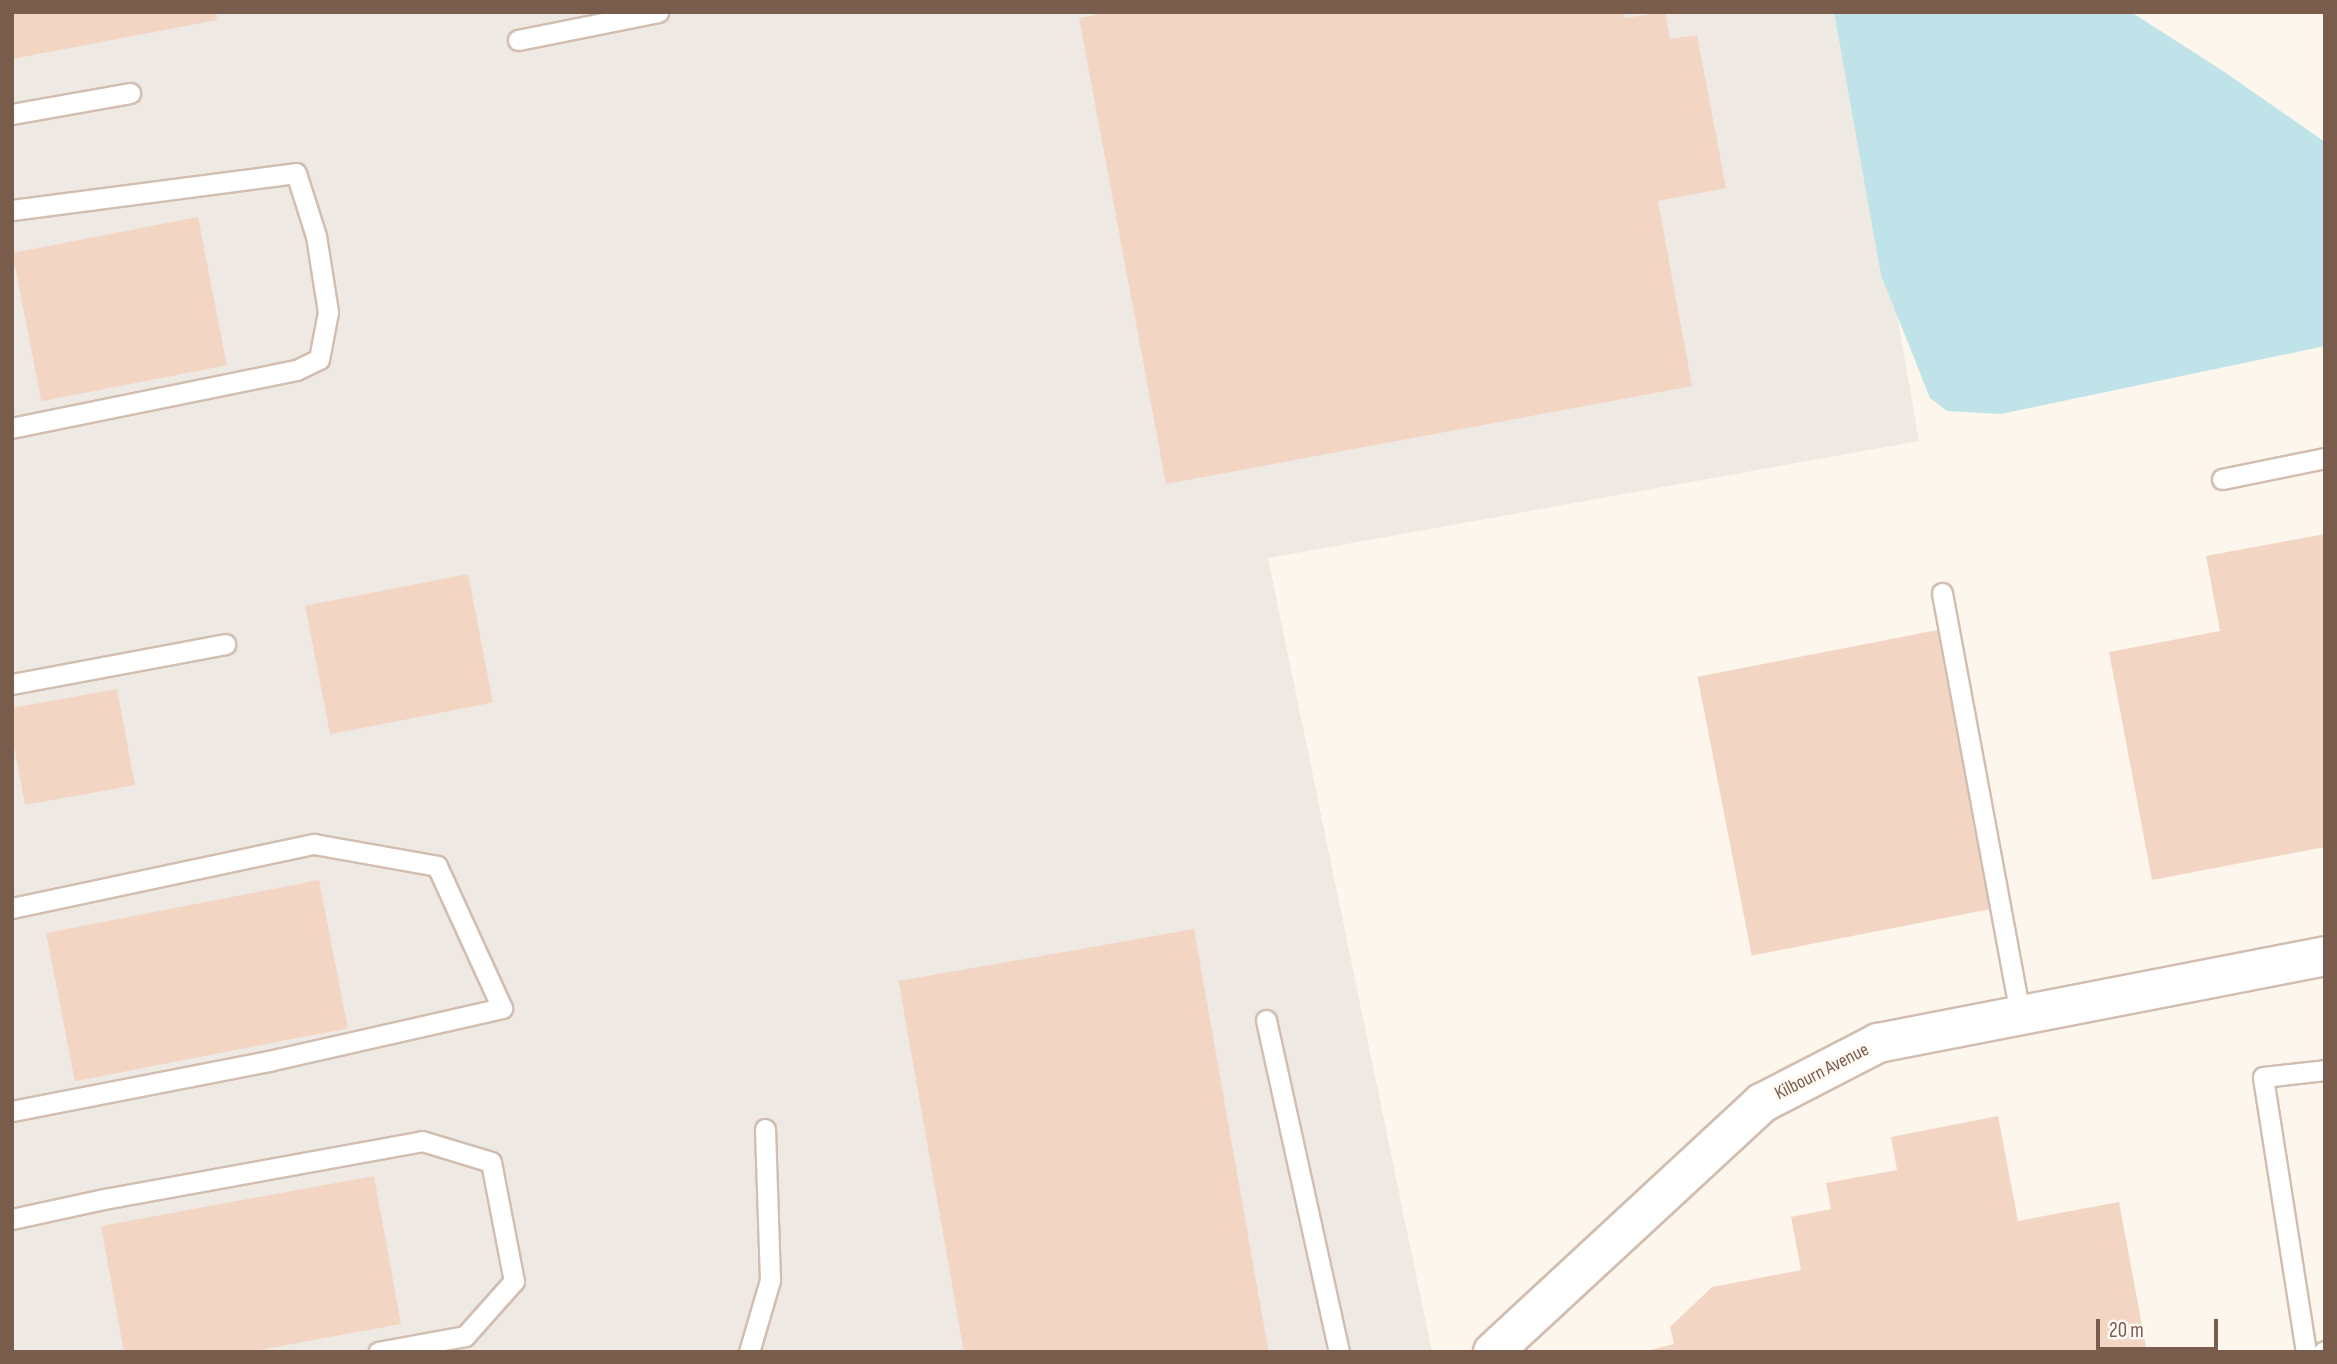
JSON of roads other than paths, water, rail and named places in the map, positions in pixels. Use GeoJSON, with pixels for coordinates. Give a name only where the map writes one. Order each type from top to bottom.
{"type":"FeatureCollection","features":[{"type":"Feature","properties":{"kind":"street","name":"Kilbourn Avenue"},"geometry":{"type":"LineString","coordinates":[[1493,1352],[1762,1103],[1878,1043],[2325,956]]}},
{"type":"Feature","properties":{"kind":"lane"},"geometry":{"type":"LineString","coordinates":[[519,40],[657,12]]}},
{"type":"Feature","properties":{"kind":"lane"},"geometry":{"type":"LineString","coordinates":[[12,114],[130,93]]}},
{"type":"Feature","properties":{"kind":"lane"},"geometry":{"type":"LineString","coordinates":[[12,210],[296,173],[316,236],[328,312],[319,359],[296,370],[12,428]]}},
{"type":"Feature","properties":{"kind":"lane"},"geometry":{"type":"LineString","coordinates":[[2222,479],[2325,458]]}},
{"type":"Feature","properties":{"kind":"lane"},"geometry":{"type":"LineString","coordinates":[[1942,593],[2020,1015]]}},
{"type":"Feature","properties":{"kind":"lane"},"geometry":{"type":"LineString","coordinates":[[12,684],[225,644]]}},
{"type":"Feature","properties":{"kind":"lane"},"geometry":{"type":"LineString","coordinates":[[12,908],[314,844],[437,866],[502,1008],[269,1061],[12,1111]]}},
{"type":"Feature","properties":{"kind":"lane"},"geometry":{"type":"LineString","coordinates":[[1266,1020],[1339,1352]]}},
{"type":"Feature","properties":{"kind":"lane"},"geometry":{"type":"LineString","coordinates":[[2306,1352],[2263,1077],[2325,1070]]}},
{"type":"Feature","properties":{"kind":"lane"},"geometry":{"type":"LineString","coordinates":[[749,1352],[770,1280],[765,1129]]}},
{"type":"Feature","properties":{"kind":"lane"},"geometry":{"type":"LineString","coordinates":[[12,1219],[104,1199],[422,1141],[491,1162],[514,1281],[465,1336],[378,1352]]}},
{"type":"Feature","properties":{"kind":"water"},"geometry":{"type":"Polygon","coordinates":[[[1834,12],[2131,12],[2223,71],[2325,142],[2325,346],[2001,414],[1947,411],[1930,398],[1881,275],[1834,12]]]}}]}
